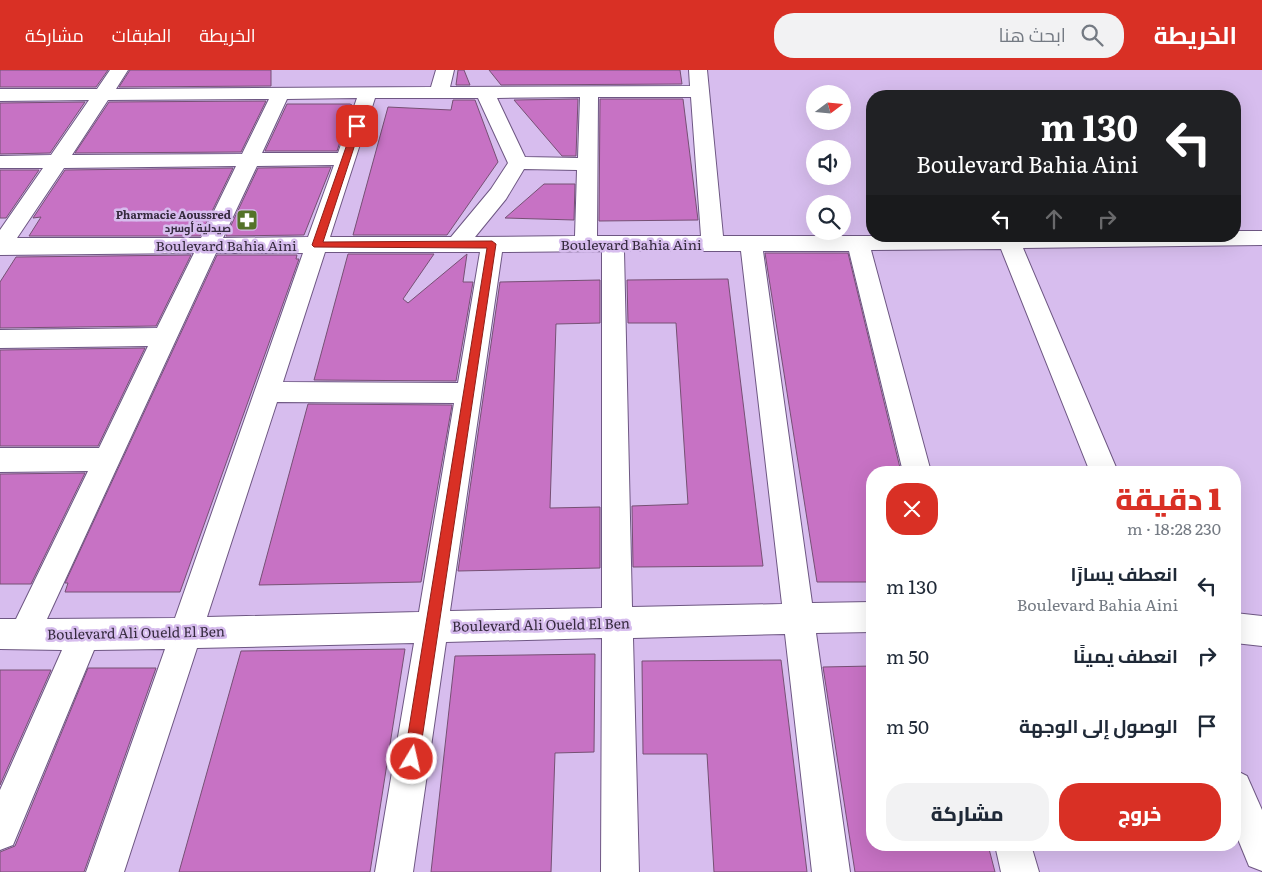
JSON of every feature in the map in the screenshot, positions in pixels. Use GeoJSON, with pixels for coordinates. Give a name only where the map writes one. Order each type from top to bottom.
{"type":"FeatureCollection","features":[{"type":"Feature","properties":{"kind":"street"},"geometry":{"type":"LineString","coordinates":[[0,246],[119,70]]}},
{"type":"Feature","properties":{"kind":"street"},"geometry":{"type":"LineString","coordinates":[[439,93],[445,70]]}},
{"type":"Feature","properties":{"kind":"street"},"geometry":{"type":"LineString","coordinates":[[698,70],[713,244]]}},
{"type":"Feature","properties":{"kind":"street"},"geometry":{"type":"LineString","coordinates":[[0,94],[699,91]]}},
{"type":"Feature","properties":{"kind":"street"},"geometry":{"type":"LineString","coordinates":[[485,92],[518,162]]}},
{"type":"Feature","properties":{"kind":"street"},"geometry":{"type":"LineString","coordinates":[[589,92],[588,164],[599,244],[617,623],[620,872]]}},
{"type":"Feature","properties":{"kind":"street"},"geometry":{"type":"LineString","coordinates":[[105,872],[368,93]]}},
{"type":"Feature","properties":{"kind":"street"},"geometry":{"type":"LineString","coordinates":[[12,634],[107,459],[281,94]]}},
{"type":"Feature","properties":{"kind":"street"},"geometry":{"type":"LineString","coordinates":[[0,162],[346,159]]}},
{"type":"Feature","properties":{"kind":"street"},"geometry":{"type":"LineString","coordinates":[[518,162],[588,164]]}},
{"type":"Feature","properties":{"kind":"street"},"geometry":{"type":"LineString","coordinates":[[458,243],[499,194],[518,162]]}},
{"type":"Feature","properties":{"kind":"street","name":"Boulevard Bahia Aini"},"geometry":{"type":"LineString","coordinates":[[1241,238],[1262,238]]}},
{"type":"Feature","properties":{"kind":"street"},"geometry":{"type":"LineString","coordinates":[[1009,242],[1102,466]]}},
{"type":"Feature","properties":{"kind":"street","name":"Boulevard Bahia Aini"},"geometry":{"type":"LineString","coordinates":[[0,246],[1009,242]]}},
{"type":"Feature","properties":{"kind":"street"},"geometry":{"type":"LineString","coordinates":[[858,243],[915,466]]}},
{"type":"Feature","properties":{"kind":"street"},"geometry":{"type":"LineString","coordinates":[[394,872],[492,244]]}},
{"type":"Feature","properties":{"kind":"street"},"geometry":{"type":"LineString","coordinates":[[751,244],[831,872]]}},
{"type":"Feature","properties":{"kind":"street"},"geometry":{"type":"LineString","coordinates":[[0,339],[165,337]]}},
{"type":"Feature","properties":{"kind":"street"},"geometry":{"type":"LineString","coordinates":[[267,392],[468,393]]}},
{"type":"Feature","properties":{"kind":"street"},"geometry":{"type":"LineString","coordinates":[[0,460],[107,459]]}},
{"type":"Feature","properties":{"kind":"street","name":"Boulevard Ali Oueld El Ben"},"geometry":{"type":"LineString","coordinates":[[12,634],[85,635],[866,617]]}},
{"type":"Feature","properties":{"kind":"street"},"geometry":{"type":"LineString","coordinates":[[1241,629],[1262,631]]}},
{"type":"Feature","properties":{"kind":"street"},"geometry":{"type":"LineString","coordinates":[[0,832],[85,635]]}},
{"type":"Feature","properties":{"kind":"street"},"geometry":{"type":"LineString","coordinates":[[1241,802],[1262,853]]}},
{"type":"Feature","properties":{"kind":"street"},"geometry":{"type":"LineString","coordinates":[[1015,851],[1020,872]]}},
{"type":"Feature","properties":{"kind":"building"},"geometry":{"type":"Polygon","coordinates":[[[0,70],[108,70],[96,87],[0,87],[0,70]]]}},
{"type":"Feature","properties":{"kind":"building"},"geometry":{"type":"Polygon","coordinates":[[[130,70],[271,70],[271,86],[119,87],[130,70]]]}},
{"type":"Feature","properties":{"kind":"building"},"geometry":{"type":"Polygon","coordinates":[[[458,70],[464,70],[470,85],[456,85],[458,70]]]}},
{"type":"Feature","properties":{"kind":"building"},"geometry":{"type":"Polygon","coordinates":[[[489,70],[680,70],[682,84],[501,85],[489,70]]]}},
{"type":"Feature","properties":{"kind":"building"},"geometry":{"type":"Polygon","coordinates":[[[578,99],[576,156],[562,156],[514,100],[578,99]]]}},
{"type":"Feature","properties":{"kind":"building"},"geometry":{"type":"Polygon","coordinates":[[[600,99],[683,99],[698,220],[599,221],[600,99]]]}},
{"type":"Feature","properties":{"kind":"building"},"geometry":{"type":"Polygon","coordinates":[[[453,100],[475,100],[498,162],[447,235],[353,235],[388,107],[451,110],[453,100]]]}},
{"type":"Feature","properties":{"kind":"building"},"geometry":{"type":"Polygon","coordinates":[[[266,101],[241,152],[75,153],[109,102],[266,101]]]}},
{"type":"Feature","properties":{"kind":"building"},"geometry":{"type":"Polygon","coordinates":[[[85,102],[50,153],[0,154],[0,103],[85,102]]]}},
{"type":"Feature","properties":{"kind":"building"},"geometry":{"type":"Polygon","coordinates":[[[287,104],[352,105],[337,151],[265,151],[287,104]]]}},
{"type":"Feature","properties":{"kind":"building"},"geometry":{"type":"Polygon","coordinates":[[[331,167],[304,235],[226,236],[258,168],[331,167]]]}},
{"type":"Feature","properties":{"kind":"building"},"geometry":{"type":"Polygon","coordinates":[[[233,168],[200,236],[29,236],[41,217],[33,218],[65,170],[233,168]]]}},
{"type":"Feature","properties":{"kind":"building"},"geometry":{"type":"Polygon","coordinates":[[[0,170],[39,170],[6,218],[0,218],[0,170]]]}},
{"type":"Feature","properties":{"kind":"building"},"geometry":{"type":"Polygon","coordinates":[[[544,184],[575,184],[574,220],[505,218],[544,184]]]}},
{"type":"Feature","properties":{"kind":"building"},"geometry":{"type":"Polygon","coordinates":[[[765,253],[848,253],[900,466],[866,466],[866,582],[817,582],[765,253]]]}},
{"type":"Feature","properties":{"kind":"building"},"geometry":{"type":"Polygon","coordinates":[[[348,254],[434,254],[403,299],[408,303],[467,254],[463,282],[473,282],[456,381],[314,380],[348,254]]]}},
{"type":"Feature","properties":{"kind":"building"},"geometry":{"type":"Polygon","coordinates":[[[191,255],[156,326],[0,328],[0,282],[16,257],[191,255]]]}},
{"type":"Feature","properties":{"kind":"building"},"geometry":{"type":"Polygon","coordinates":[[[217,255],[297,255],[296,259],[299,259],[180,592],[65,592],[68,583],[65,583],[217,255]]]}},
{"type":"Feature","properties":{"kind":"building"},"geometry":{"type":"Polygon","coordinates":[[[728,279],[763,566],[633,567],[632,506],[688,504],[676,323],[628,323],[627,280],[728,279]]]}},
{"type":"Feature","properties":{"kind":"building"},"geometry":{"type":"Polygon","coordinates":[[[600,280],[600,323],[556,324],[550,508],[600,507],[600,568],[458,571],[500,282],[600,280]]]}},
{"type":"Feature","properties":{"kind":"building"},"geometry":{"type":"Polygon","coordinates":[[[145,348],[98,446],[0,446],[0,350],[145,348]]]}},
{"type":"Feature","properties":{"kind":"building"},"geometry":{"type":"Polygon","coordinates":[[[308,404],[452,405],[421,582],[259,585],[308,404]]]}},
{"type":"Feature","properties":{"kind":"building"},"geometry":{"type":"Polygon","coordinates":[[[85,473],[31,584],[0,584],[0,474],[85,473]]]}},
{"type":"Feature","properties":{"kind":"building"},"geometry":{"type":"Polygon","coordinates":[[[405,649],[370,872],[179,872],[241,651],[405,649]]]}},
{"type":"Feature","properties":{"kind":"building"},"geometry":{"type":"Polygon","coordinates":[[[595,654],[594,752],[555,753],[551,872],[431,872],[455,656],[595,654]]]}},
{"type":"Feature","properties":{"kind":"building"},"geometry":{"type":"Polygon","coordinates":[[[781,660],[807,872],[714,872],[707,754],[643,754],[642,661],[781,660]]]}},
{"type":"Feature","properties":{"kind":"building"},"geometry":{"type":"Polygon","coordinates":[[[866,666],[866,851],[990,851],[995,872],[855,872],[823,667],[866,666]]]}},
{"type":"Feature","properties":{"kind":"building"},"geometry":{"type":"Polygon","coordinates":[[[88,668],[156,668],[84,872],[0,872],[0,852],[15,846],[88,668]]]}},
{"type":"Feature","properties":{"kind":"building"},"geometry":{"type":"Polygon","coordinates":[[[0,670],[51,670],[0,785],[0,670]]]}},
{"type":"Feature","properties":{"kind":"place","name":"Pharmacie Aoussred صيدلية أوسرد"},"geometry":{"type":"Point","coordinates":[247,220]}},
{"type":"Feature","properties":{"kind":"route"},"geometry":{"type":"LineString","coordinates":[[357,126],[317,245],[492,244],[412,759]]}}]}
